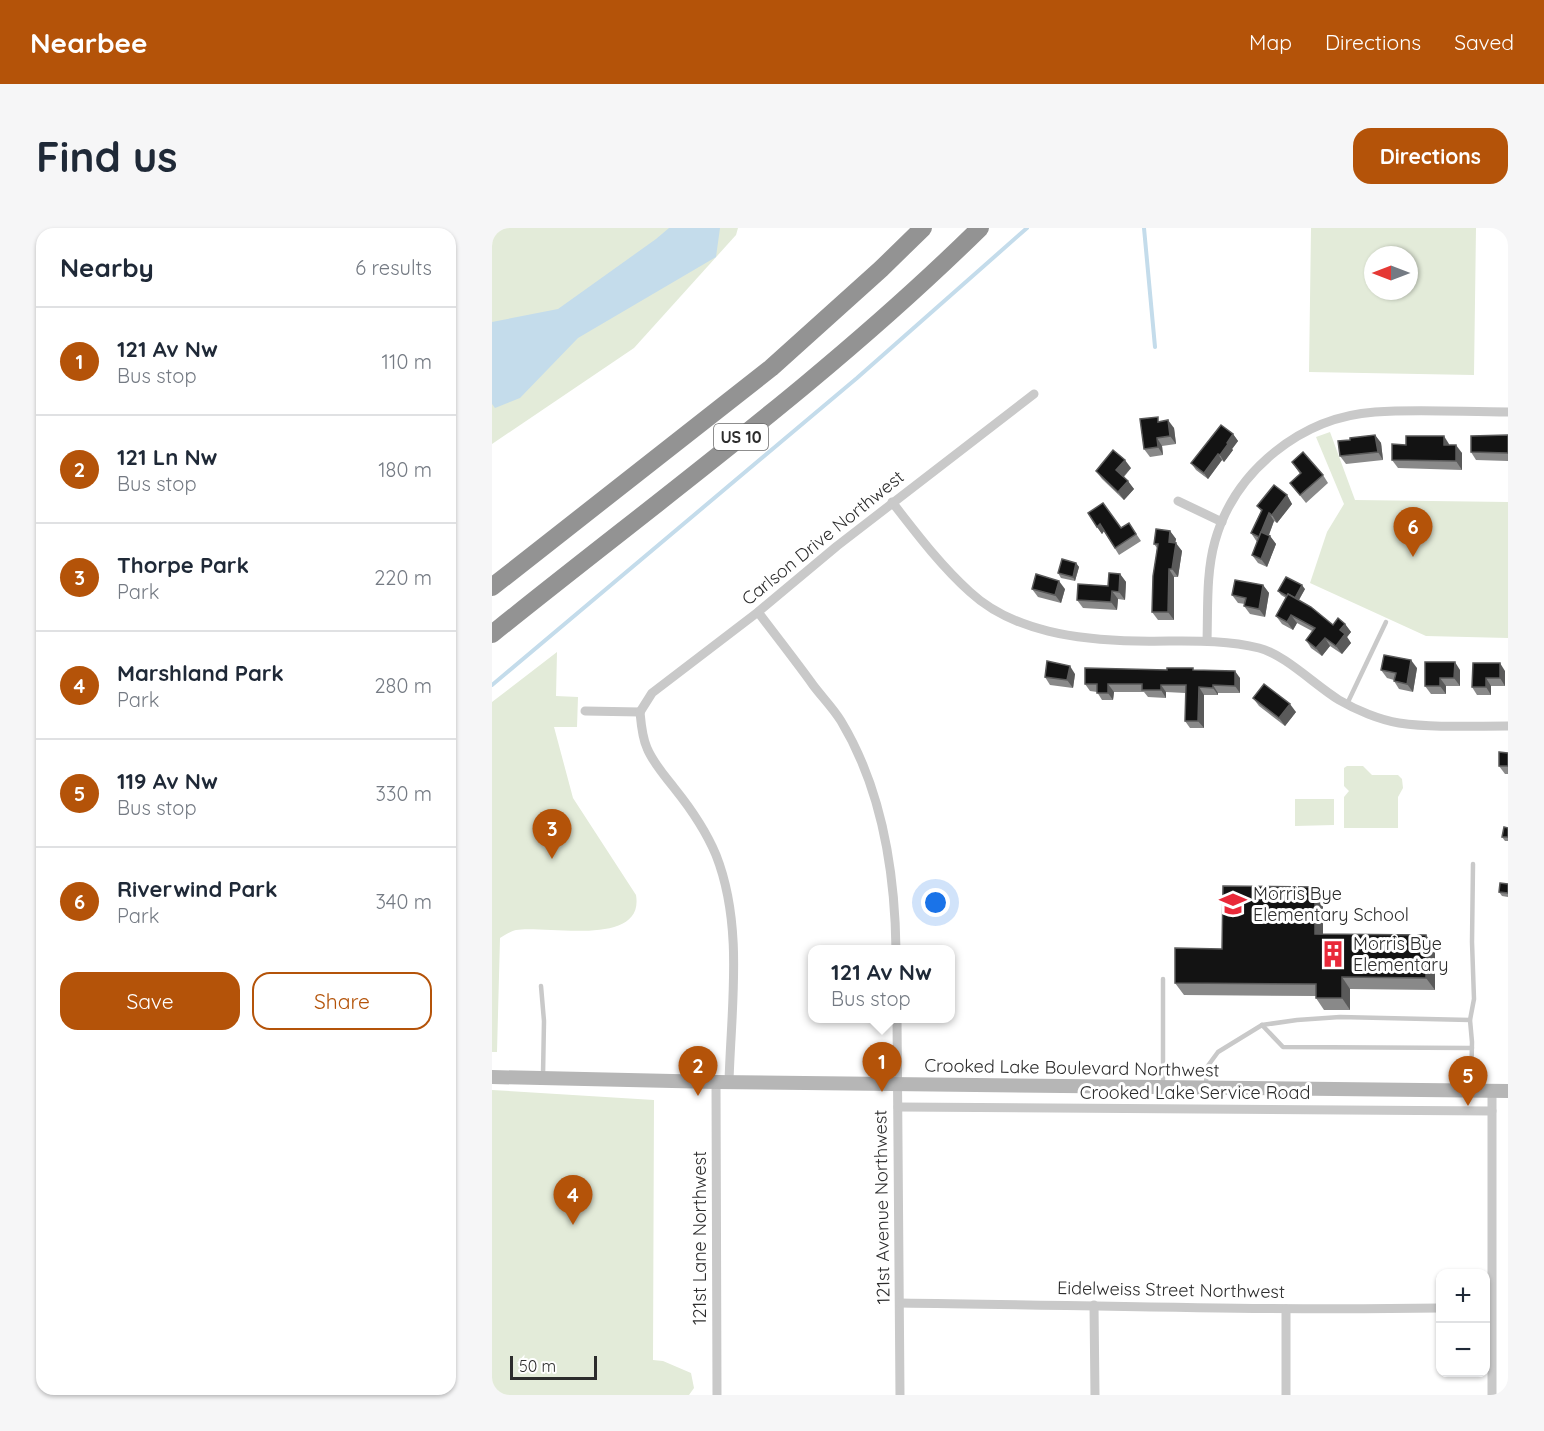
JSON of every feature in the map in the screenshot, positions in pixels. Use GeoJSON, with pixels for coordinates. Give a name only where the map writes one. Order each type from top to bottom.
{"type":"FeatureCollection","features":[{"type":"Feature","properties":{"kind":"highway","name":"US 10"},"geometry":{"type":"LineString","coordinates":[[492,587],[771,368],[923,228]]}},
{"type":"Feature","properties":{"kind":"highway","name":"US 10"},"geometry":{"type":"LineString","coordinates":[[492,634],[805,386],[925,282],[980,228]]}},
{"type":"Feature","properties":{"kind":"street","name":"Carlson Drive Northwest"},"geometry":{"type":"LineString","coordinates":[[640,712],[652,693],[758,612],[892,502],[1034,394]]}},
{"type":"Feature","properties":{"kind":"street"},"geometry":{"type":"LineString","coordinates":[[1207,641],[1210,566],[1222,522],[1238,492],[1265,460],[1291,439],[1322,423],[1374,412],[1508,412]]}},
{"type":"Feature","properties":{"kind":"street"},"geometry":{"type":"LineString","coordinates":[[1178,501],[1222,522]]}},
{"type":"Feature","properties":{"kind":"street"},"geometry":{"type":"LineString","coordinates":[[892,502],[970,593],[987,605],[1024,624],[1047,632],[1078,638],[1207,641],[1262,648],[1347,704],[1397,723],[1508,726]]}},
{"type":"Feature","properties":{"kind":"street"},"geometry":{"type":"LineString","coordinates":[[758,612],[840,720],[858,756],[870,787],[885,839],[892,878],[896,945]]}},
{"type":"Feature","properties":{"kind":"street"},"geometry":{"type":"LineString","coordinates":[[585,711],[640,712]]}},
{"type":"Feature","properties":{"kind":"street","name":"121st Lane Northwest"},"geometry":{"type":"LineString","coordinates":[[640,712],[646,746],[654,762],[699,822],[716,854],[731,912],[733,947],[723,1082],[717,1395]]}},
{"type":"Feature","properties":{"kind":"street","name":"121st Avenue Northwest"},"geometry":{"type":"LineString","coordinates":[[897,1023],[900,1395]]}},
{"type":"Feature","properties":{"kind":"street","name":"Crooked Lake Boulevard Northwest"},"geometry":{"type":"LineString","coordinates":[[492,1077],[723,1082],[1508,1091]]}},
{"type":"Feature","properties":{"kind":"street"},"geometry":{"type":"LineString","coordinates":[[1490,1269],[1492,1091]]}},
{"type":"Feature","properties":{"kind":"street","name":"Crooked Lake Service Road"},"geometry":{"type":"LineString","coordinates":[[898,1107],[1492,1111]]}},
{"type":"Feature","properties":{"kind":"street","name":"Eidelweiss Street Northwest"},"geometry":{"type":"LineString","coordinates":[[900,1303],[1286,1309],[1436,1308]]}},
{"type":"Feature","properties":{"kind":"street"},"geometry":{"type":"LineString","coordinates":[[1094,1305],[1095,1395]]}},
{"type":"Feature","properties":{"kind":"street"},"geometry":{"type":"LineString","coordinates":[[1286,1309],[1286,1395]]}},
{"type":"Feature","properties":{"kind":"street"},"geometry":{"type":"LineString","coordinates":[[1490,1323],[1492,1395]]}},
{"type":"Feature","properties":{"kind":"lane"},"geometry":{"type":"LineString","coordinates":[[1347,704],[1386,622]]}},
{"type":"Feature","properties":{"kind":"lane"},"geometry":{"type":"LineString","coordinates":[[1471,1090],[1470,1020],[1474,999],[1473,864]]}},
{"type":"Feature","properties":{"kind":"lane"},"geometry":{"type":"LineString","coordinates":[[1163,979],[1163,1087]]}},
{"type":"Feature","properties":{"kind":"lane"},"geometry":{"type":"LineString","coordinates":[[541,986],[544,1021],[543,1078]]}},
{"type":"Feature","properties":{"kind":"lane"},"geometry":{"type":"LineString","coordinates":[[1206,1088],[1207,1067],[1218,1052],[1262,1025],[1340,1017],[1470,1020]]}},
{"type":"Feature","properties":{"kind":"lane"},"geometry":{"type":"LineString","coordinates":[[1262,1025],[1284,1047],[1472,1048]]}},
{"type":"Feature","properties":{"kind":"green space"},"geometry":{"type":"Polygon","coordinates":[[[492,228],[738,228],[736,235],[634,348],[492,444],[492,228]]]}},
{"type":"Feature","properties":{"kind":"green space"},"geometry":{"type":"Polygon","coordinates":[[[1311,228],[1476,228],[1474,375],[1309,372],[1311,228]]]}},
{"type":"Feature","properties":{"kind":"green space"},"geometry":{"type":"Polygon","coordinates":[[[1330,432],[1355,500],[1508,502],[1508,638],[1426,636],[1310,583],[1327,532],[1344,504],[1316,437],[1330,432]]]}},
{"type":"Feature","properties":{"kind":"green space"},"geometry":{"type":"Polygon","coordinates":[[[557,652],[556,696],[578,697],[577,727],[554,727],[573,798],[636,895],[635,912],[625,922],[610,928],[569,931],[516,930],[500,938],[497,1052],[492,1052],[492,702],[557,652]]]}},
{"type":"Feature","properties":{"kind":"green space"},"geometry":{"type":"Polygon","coordinates":[[[1363,766],[1372,775],[1398,775],[1402,779],[1403,788],[1398,797],[1398,828],[1344,828],[1344,797],[1349,791],[1344,786],[1344,768],[1363,766]]]}},
{"type":"Feature","properties":{"kind":"green space"},"geometry":{"type":"Polygon","coordinates":[[[1295,799],[1334,799],[1334,825],[1295,826],[1295,799]]]}},
{"type":"Feature","properties":{"kind":"green space"},"geometry":{"type":"Polygon","coordinates":[[[492,1090],[654,1100],[653,1360],[663,1361],[691,1373],[694,1388],[689,1395],[492,1395],[492,1090]]]}},
{"type":"Feature","properties":{"kind":"water"},"geometry":{"type":"Polygon","coordinates":[[[669,228],[720,228],[716,257],[578,338],[520,398],[495,408],[492,404],[492,322],[558,309],[669,228]]]}},
{"type":"Feature","properties":{"kind":"building"},"geometry":{"type":"Polygon","coordinates":[[[1158,417],[1158,422],[1168,420],[1170,436],[1157,438],[1158,447],[1144,449],[1140,419],[1158,417]]]}},
{"type":"Feature","properties":{"kind":"building"},"geometry":{"type":"Polygon","coordinates":[[[1221,425],[1233,434],[1220,455],[1218,454],[1204,473],[1191,463],[1221,425]]]}},
{"type":"Feature","properties":{"kind":"building"},"geometry":{"type":"Polygon","coordinates":[[[1375,435],[1378,452],[1340,456],[1338,441],[1375,435]]]}},
{"type":"Feature","properties":{"kind":"building"},"geometry":{"type":"Polygon","coordinates":[[[1508,435],[1508,453],[1471,452],[1471,436],[1508,435]]]}},
{"type":"Feature","properties":{"kind":"building"},"geometry":{"type":"Polygon","coordinates":[[[1406,436],[1444,436],[1444,445],[1456,445],[1456,461],[1392,460],[1392,444],[1406,445],[1406,436]]]}},
{"type":"Feature","properties":{"kind":"building"},"geometry":{"type":"Polygon","coordinates":[[[1113,450],[1125,460],[1116,470],[1128,481],[1118,492],[1096,471],[1113,450]]]}},
{"type":"Feature","properties":{"kind":"building"},"geometry":{"type":"Polygon","coordinates":[[[1303,452],[1323,475],[1300,495],[1290,483],[1301,473],[1292,462],[1303,452]]]}},
{"type":"Feature","properties":{"kind":"building"},"geometry":{"type":"Polygon","coordinates":[[[1274,485],[1287,495],[1272,515],[1269,513],[1259,537],[1251,533],[1262,510],[1257,506],[1274,485]]]}},
{"type":"Feature","properties":{"kind":"building"},"geometry":{"type":"Polygon","coordinates":[[[1103,503],[1121,528],[1129,523],[1136,534],[1115,548],[1100,524],[1097,527],[1088,513],[1103,503]]]}},
{"type":"Feature","properties":{"kind":"building"},"geometry":{"type":"Polygon","coordinates":[[[1156,529],[1170,531],[1169,542],[1176,543],[1172,569],[1169,569],[1168,612],[1152,612],[1153,576],[1158,544],[1154,544],[1156,529]]]}},
{"type":"Feature","properties":{"kind":"building"},"geometry":{"type":"Polygon","coordinates":[[[1261,532],[1270,536],[1261,559],[1252,555],[1261,532]]]}},
{"type":"Feature","properties":{"kind":"building"},"geometry":{"type":"Polygon","coordinates":[[[1062,559],[1076,563],[1073,577],[1058,573],[1062,559]]]}},
{"type":"Feature","properties":{"kind":"building"},"geometry":{"type":"Polygon","coordinates":[[[1109,573],[1120,574],[1119,592],[1112,591],[1111,602],[1077,600],[1078,584],[1108,586],[1109,573]]]}},
{"type":"Feature","properties":{"kind":"building"},"geometry":{"type":"Polygon","coordinates":[[[1036,574],[1059,581],[1055,595],[1032,589],[1036,574]]]}},
{"type":"Feature","properties":{"kind":"building"},"geometry":{"type":"Polygon","coordinates":[[[1286,577],[1302,585],[1295,598],[1278,591],[1286,577]]]}},
{"type":"Feature","properties":{"kind":"building"},"geometry":{"type":"Polygon","coordinates":[[[1235,580],[1263,585],[1259,609],[1244,606],[1246,598],[1232,595],[1235,580]]]}},
{"type":"Feature","properties":{"kind":"building"},"geometry":{"type":"Polygon","coordinates":[[[1288,594],[1311,607],[1333,625],[1338,618],[1345,624],[1340,630],[1345,634],[1336,646],[1325,638],[1316,648],[1306,640],[1315,628],[1291,615],[1287,622],[1276,616],[1288,594]]]}},
{"type":"Feature","properties":{"kind":"building"},"geometry":{"type":"Polygon","coordinates":[[[1384,655],[1411,660],[1407,684],[1394,681],[1396,673],[1381,670],[1384,655]]]}},
{"type":"Feature","properties":{"kind":"building"},"geometry":{"type":"Polygon","coordinates":[[[1047,661],[1070,666],[1067,680],[1045,677],[1047,661]]]}},
{"type":"Feature","properties":{"kind":"building"},"geometry":{"type":"Polygon","coordinates":[[[1425,662],[1455,662],[1454,678],[1440,678],[1440,686],[1425,686],[1425,662]]]}},
{"type":"Feature","properties":{"kind":"building"},"geometry":{"type":"Polygon","coordinates":[[[1473,663],[1500,663],[1500,678],[1486,678],[1486,687],[1472,687],[1473,663]]]}},
{"type":"Feature","properties":{"kind":"building"},"geometry":{"type":"Polygon","coordinates":[[[1085,668],[1167,670],[1167,668],[1193,668],[1193,670],[1235,671],[1235,686],[1199,687],[1198,721],[1185,721],[1186,685],[1161,685],[1161,690],[1142,690],[1142,684],[1108,684],[1108,693],[1097,693],[1097,684],[1085,684],[1085,668]]]}},
{"type":"Feature","properties":{"kind":"building"},"geometry":{"type":"Polygon","coordinates":[[[1264,684],[1290,704],[1279,718],[1253,698],[1264,684]]]}},
{"type":"Feature","properties":{"kind":"building"},"geometry":{"type":"Polygon","coordinates":[[[1499,752],[1508,753],[1508,766],[1499,766],[1499,752]]]}},
{"type":"Feature","properties":{"kind":"building"},"geometry":{"type":"Polygon","coordinates":[[[1504,827],[1508,828],[1508,837],[1502,837],[1504,827]]]}},
{"type":"Feature","properties":{"kind":"building"},"geometry":{"type":"Polygon","coordinates":[[[1500,883],[1508,884],[1508,893],[1499,892],[1500,883]]]}},
{"type":"Feature","properties":{"kind":"building","name":"Morris Bye Elementary"},"geometry":{"type":"Polygon","coordinates":[[[1223,886],[1315,887],[1315,934],[1426,935],[1426,978],[1342,977],[1342,998],[1316,998],[1316,984],[1175,983],[1175,948],[1222,949],[1223,886]]]}},
{"type":"Feature","properties":{"kind":"waterway"},"geometry":{"type":"LineString","coordinates":[[492,685],[857,378],[1027,228]]}},
{"type":"Feature","properties":{"kind":"waterway"},"geometry":{"type":"LineString","coordinates":[[1144,228],[1155,347]]}},
{"type":"Feature","properties":{"kind":"place","name":"Riverwind Park"},"geometry":{"type":"Point","coordinates":[1413,557]}},
{"type":"Feature","properties":{"kind":"place","name":"Thorpe Park"},"geometry":{"type":"Point","coordinates":[552,859]}},
{"type":"Feature","properties":{"kind":"place","name":"Morris Bye Elementary School"},"geometry":{"type":"Point","coordinates":[1233,904]}},
{"type":"Feature","properties":{"kind":"place","name":"Morris Bye Elementary"},"geometry":{"type":"Point","coordinates":[1333,954]}},
{"type":"Feature","properties":{"kind":"place","name":"121 Av Nw"},"geometry":{"type":"Point","coordinates":[882,1092]}},
{"type":"Feature","properties":{"kind":"place","name":"121 Ln Nw"},"geometry":{"type":"Point","coordinates":[698,1096]}},
{"type":"Feature","properties":{"kind":"place","name":"119 Av Nw"},"geometry":{"type":"Point","coordinates":[1468,1106]}},
{"type":"Feature","properties":{"kind":"place","name":"Marshland Park"},"geometry":{"type":"Point","coordinates":[573,1225]}}]}
